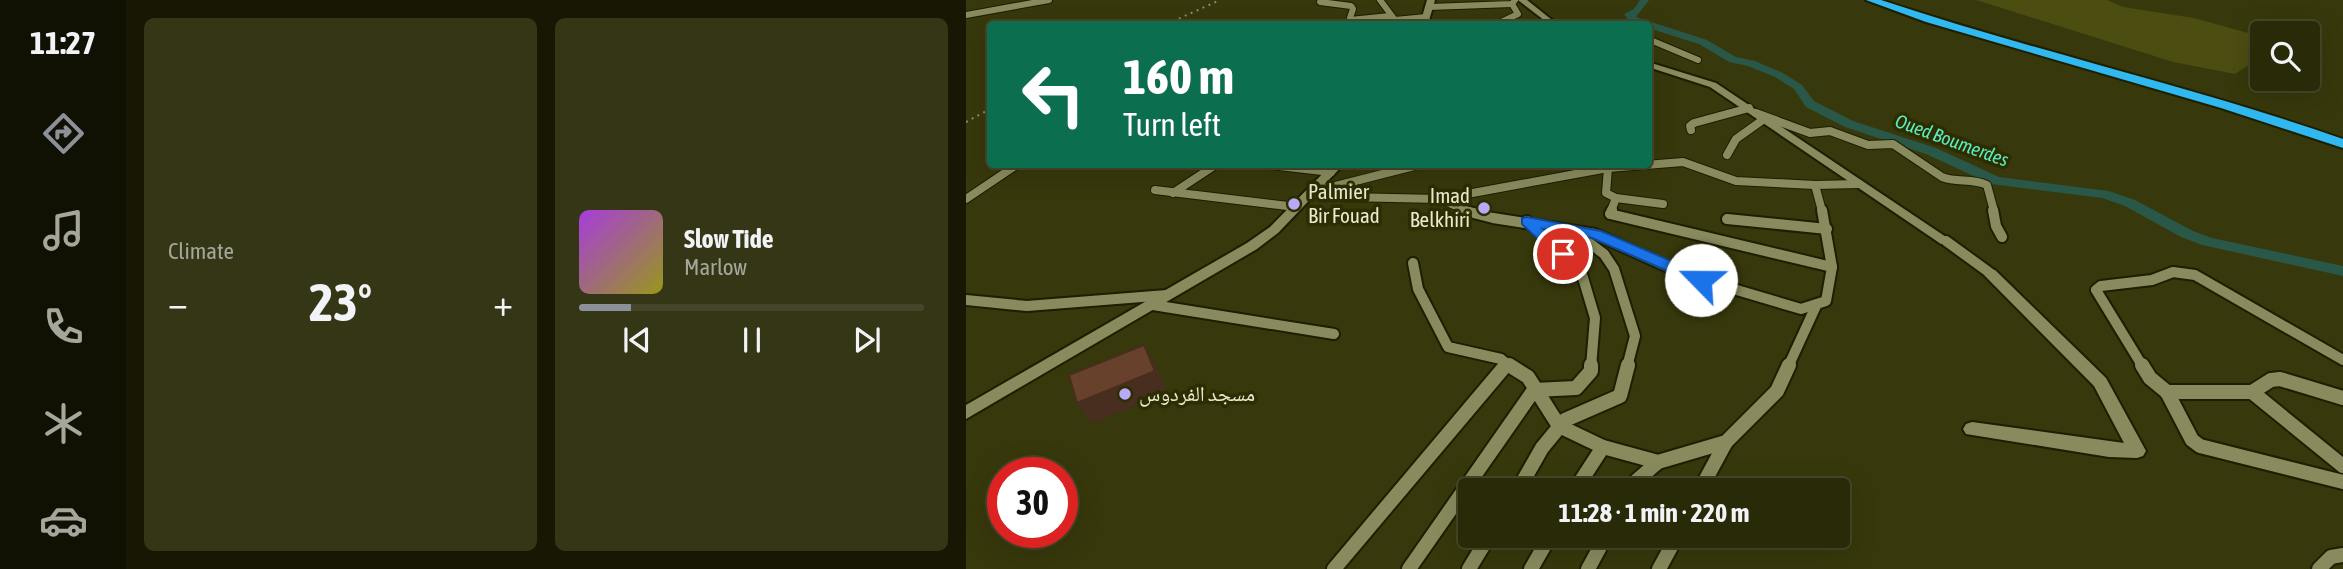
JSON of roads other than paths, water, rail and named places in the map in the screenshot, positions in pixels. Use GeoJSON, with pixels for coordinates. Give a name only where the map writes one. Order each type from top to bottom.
{"type":"FeatureCollection","features":[{"type":"Feature","properties":{"kind":"highway"},"geometry":{"type":"LineString","coordinates":[[1871,0],[2039,54],[2343,142]]}},
{"type":"Feature","properties":{"kind":"highway"},"geometry":{"type":"LineString","coordinates":[[1879,0],[2057,55],[2261,112],[2343,142]]}},
{"type":"Feature","properties":{"kind":"street"},"geometry":{"type":"LineString","coordinates":[[1345,0],[1353,9],[1349,21]]}},
{"type":"Feature","properties":{"kind":"street"},"geometry":{"type":"LineString","coordinates":[[1380,0],[1395,20],[1425,21],[1430,3],[1514,2],[1518,13],[1503,21]]}},
{"type":"Feature","properties":{"kind":"street"},"geometry":{"type":"LineString","coordinates":[[1522,0],[1549,21]]}},
{"type":"Feature","properties":{"kind":"street"},"geometry":{"type":"LineString","coordinates":[[966,15],[1049,1]]}},
{"type":"Feature","properties":{"kind":"street"},"geometry":{"type":"LineString","coordinates":[[1320,2],[1351,6]]}},
{"type":"Feature","properties":{"kind":"street"},"geometry":{"type":"LineString","coordinates":[[1356,21],[1390,16]]}},
{"type":"Feature","properties":{"kind":"street"},"geometry":{"type":"LineString","coordinates":[[1652,40],[1698,60]]}},
{"type":"Feature","properties":{"kind":"street"},"geometry":{"type":"LineString","coordinates":[[1652,65],[1701,79],[1757,113],[1990,273],[2101,382],[2137,451],[2109,450],[1972,429]]}},
{"type":"Feature","properties":{"kind":"street"},"geometry":{"type":"LineString","coordinates":[[1727,155],[1757,113]]}},
{"type":"Feature","properties":{"kind":"street"},"geometry":{"type":"LineString","coordinates":[[1691,130],[1693,122],[1757,113],[1810,133],[1830,131],[1868,145],[1893,144],[1913,155],[1941,177],[1949,180],[1976,180],[1987,185],[1996,226],[2002,237]]}},
{"type":"Feature","properties":{"kind":"street"},"geometry":{"type":"LineString","coordinates":[[1652,165],[1683,162],[1736,181],[1859,184]]}},
{"type":"Feature","properties":{"kind":"street"},"geometry":{"type":"LineString","coordinates":[[966,199],[1012,168]]}},
{"type":"Feature","properties":{"kind":"street"},"geometry":{"type":"LineString","coordinates":[[1173,193],[1211,168]]}},
{"type":"Feature","properties":{"kind":"street"},"geometry":{"type":"LineString","coordinates":[[966,413],[1252,246],[1274,230],[1335,168]]}},
{"type":"Feature","properties":{"kind":"street"},"geometry":{"type":"LineString","coordinates":[[1310,193],[1399,168]]}},
{"type":"Feature","properties":{"kind":"street"},"geometry":{"type":"LineString","coordinates":[[1310,193],[1345,197],[1440,199],[1619,168]]}},
{"type":"Feature","properties":{"kind":"street"},"geometry":{"type":"LineString","coordinates":[[1608,169],[1606,193],[1616,198],[1663,204]]}},
{"type":"Feature","properties":{"kind":"street"},"geometry":{"type":"LineString","coordinates":[[1440,199],[1473,213],[1595,234],[1686,275],[1801,309],[1826,301],[1832,267],[1827,229],[1815,185]]}},
{"type":"Feature","properties":{"kind":"street"},"geometry":{"type":"LineString","coordinates":[[1155,190],[1296,207]]}},
{"type":"Feature","properties":{"kind":"street"},"geometry":{"type":"LineString","coordinates":[[1616,198],[1610,214],[1832,267]]}},
{"type":"Feature","properties":{"kind":"street"},"geometry":{"type":"LineString","coordinates":[[1727,219],[1827,229]]}},
{"type":"Feature","properties":{"kind":"street"},"geometry":{"type":"LineString","coordinates":[[1527,221],[1581,271],[1595,318],[1591,371],[1576,388],[1534,390]]}},
{"type":"Feature","properties":{"kind":"street"},"geometry":{"type":"LineString","coordinates":[[1526,478],[1559,426],[1572,415],[1620,396],[1635,336],[1614,269],[1604,254],[1570,229]]}},
{"type":"Feature","properties":{"kind":"street"},"geometry":{"type":"LineString","coordinates":[[1413,263],[1418,289],[1448,347],[1501,359],[1528,377],[1559,426],[1603,447],[1658,462]]}},
{"type":"Feature","properties":{"kind":"street"},"geometry":{"type":"LineString","coordinates":[[2343,360],[2195,275],[2173,272],[2143,282],[2102,286],[2096,290],[2150,378],[2168,391],[2192,440],[2200,446],[2343,482]]}},
{"type":"Feature","properties":{"kind":"street"},"geometry":{"type":"LineString","coordinates":[[966,300],[1027,306],[1170,295]]}},
{"type":"Feature","properties":{"kind":"street"},"geometry":{"type":"LineString","coordinates":[[1153,305],[1334,334]]}},
{"type":"Feature","properties":{"kind":"street"},"geometry":{"type":"LineString","coordinates":[[1706,478],[1726,442],[1777,391],[1816,306]]}},
{"type":"Feature","properties":{"kind":"street"},"geometry":{"type":"LineString","coordinates":[[1334,569],[1507,364]]}},
{"type":"Feature","properties":{"kind":"street"},"geometry":{"type":"LineString","coordinates":[[2168,391],[2252,392],[2271,380],[2280,379],[2343,398]]}},
{"type":"Feature","properties":{"kind":"street"},"geometry":{"type":"LineString","coordinates":[[1409,569],[1534,390]]}},
{"type":"Feature","properties":{"kind":"street"},"geometry":{"type":"LineString","coordinates":[[2252,392],[2343,466]]}},
{"type":"Feature","properties":{"kind":"street"},"geometry":{"type":"LineString","coordinates":[[1640,478],[1658,462],[1726,442]]}},
{"type":"Feature","properties":{"kind":"street"},"geometry":{"type":"LineString","coordinates":[[1583,478],[1603,447]]}},
{"type":"Feature","properties":{"kind":"street"},"geometry":{"type":"LineString","coordinates":[[1469,569],[1482,548]]}},
{"type":"Feature","properties":{"kind":"street"},"geometry":{"type":"LineString","coordinates":[[1531,569],[1543,548]]}},
{"type":"Feature","properties":{"kind":"street"},"geometry":{"type":"LineString","coordinates":[[1588,569],[1599,548]]}},
{"type":"Feature","properties":{"kind":"street"},"geometry":{"type":"LineString","coordinates":[[1659,569],[1670,548]]}},
{"type":"Feature","properties":{"kind":"street"},"geometry":{"type":"LineString","coordinates":[[2319,569],[2331,557],[2343,555]]}},
{"type":"Feature","properties":{"kind":"waterway","name":"Oued Boumerdes"},"geometry":{"type":"LineString","coordinates":[[1638,21],[1632,19],[1629,14],[1637,11],[1645,0]]}},
{"type":"Feature","properties":{"kind":"waterway","name":"Oued Boumerdes"},"geometry":{"type":"LineString","coordinates":[[1652,25],[1703,42],[1733,60],[1751,63],[1779,75],[1798,87],[1810,104],[1849,124],[1931,151],[1996,181],[2104,194],[2130,203],[2187,234],[2208,242],[2343,271]]}},
{"type":"Feature","properties":{"kind":"railway"},"geometry":{"type":"LineString","coordinates":[[1174,21],[1220,0]]}},
{"type":"Feature","properties":{"kind":"railway"},"geometry":{"type":"LineString","coordinates":[[966,122],[987,111]]}},
{"type":"Feature","properties":{"kind":"place","name":"Palmier Bir Fouad"},"geometry":{"type":"Point","coordinates":[1294,204]}},
{"type":"Feature","properties":{"kind":"place","name":"Imad Belkhiri"},"geometry":{"type":"Point","coordinates":[1484,208]}},
{"type":"Feature","properties":{"kind":"place","name":"مسجد الفردوس"},"geometry":{"type":"Point","coordinates":[1125,394]}}]}
